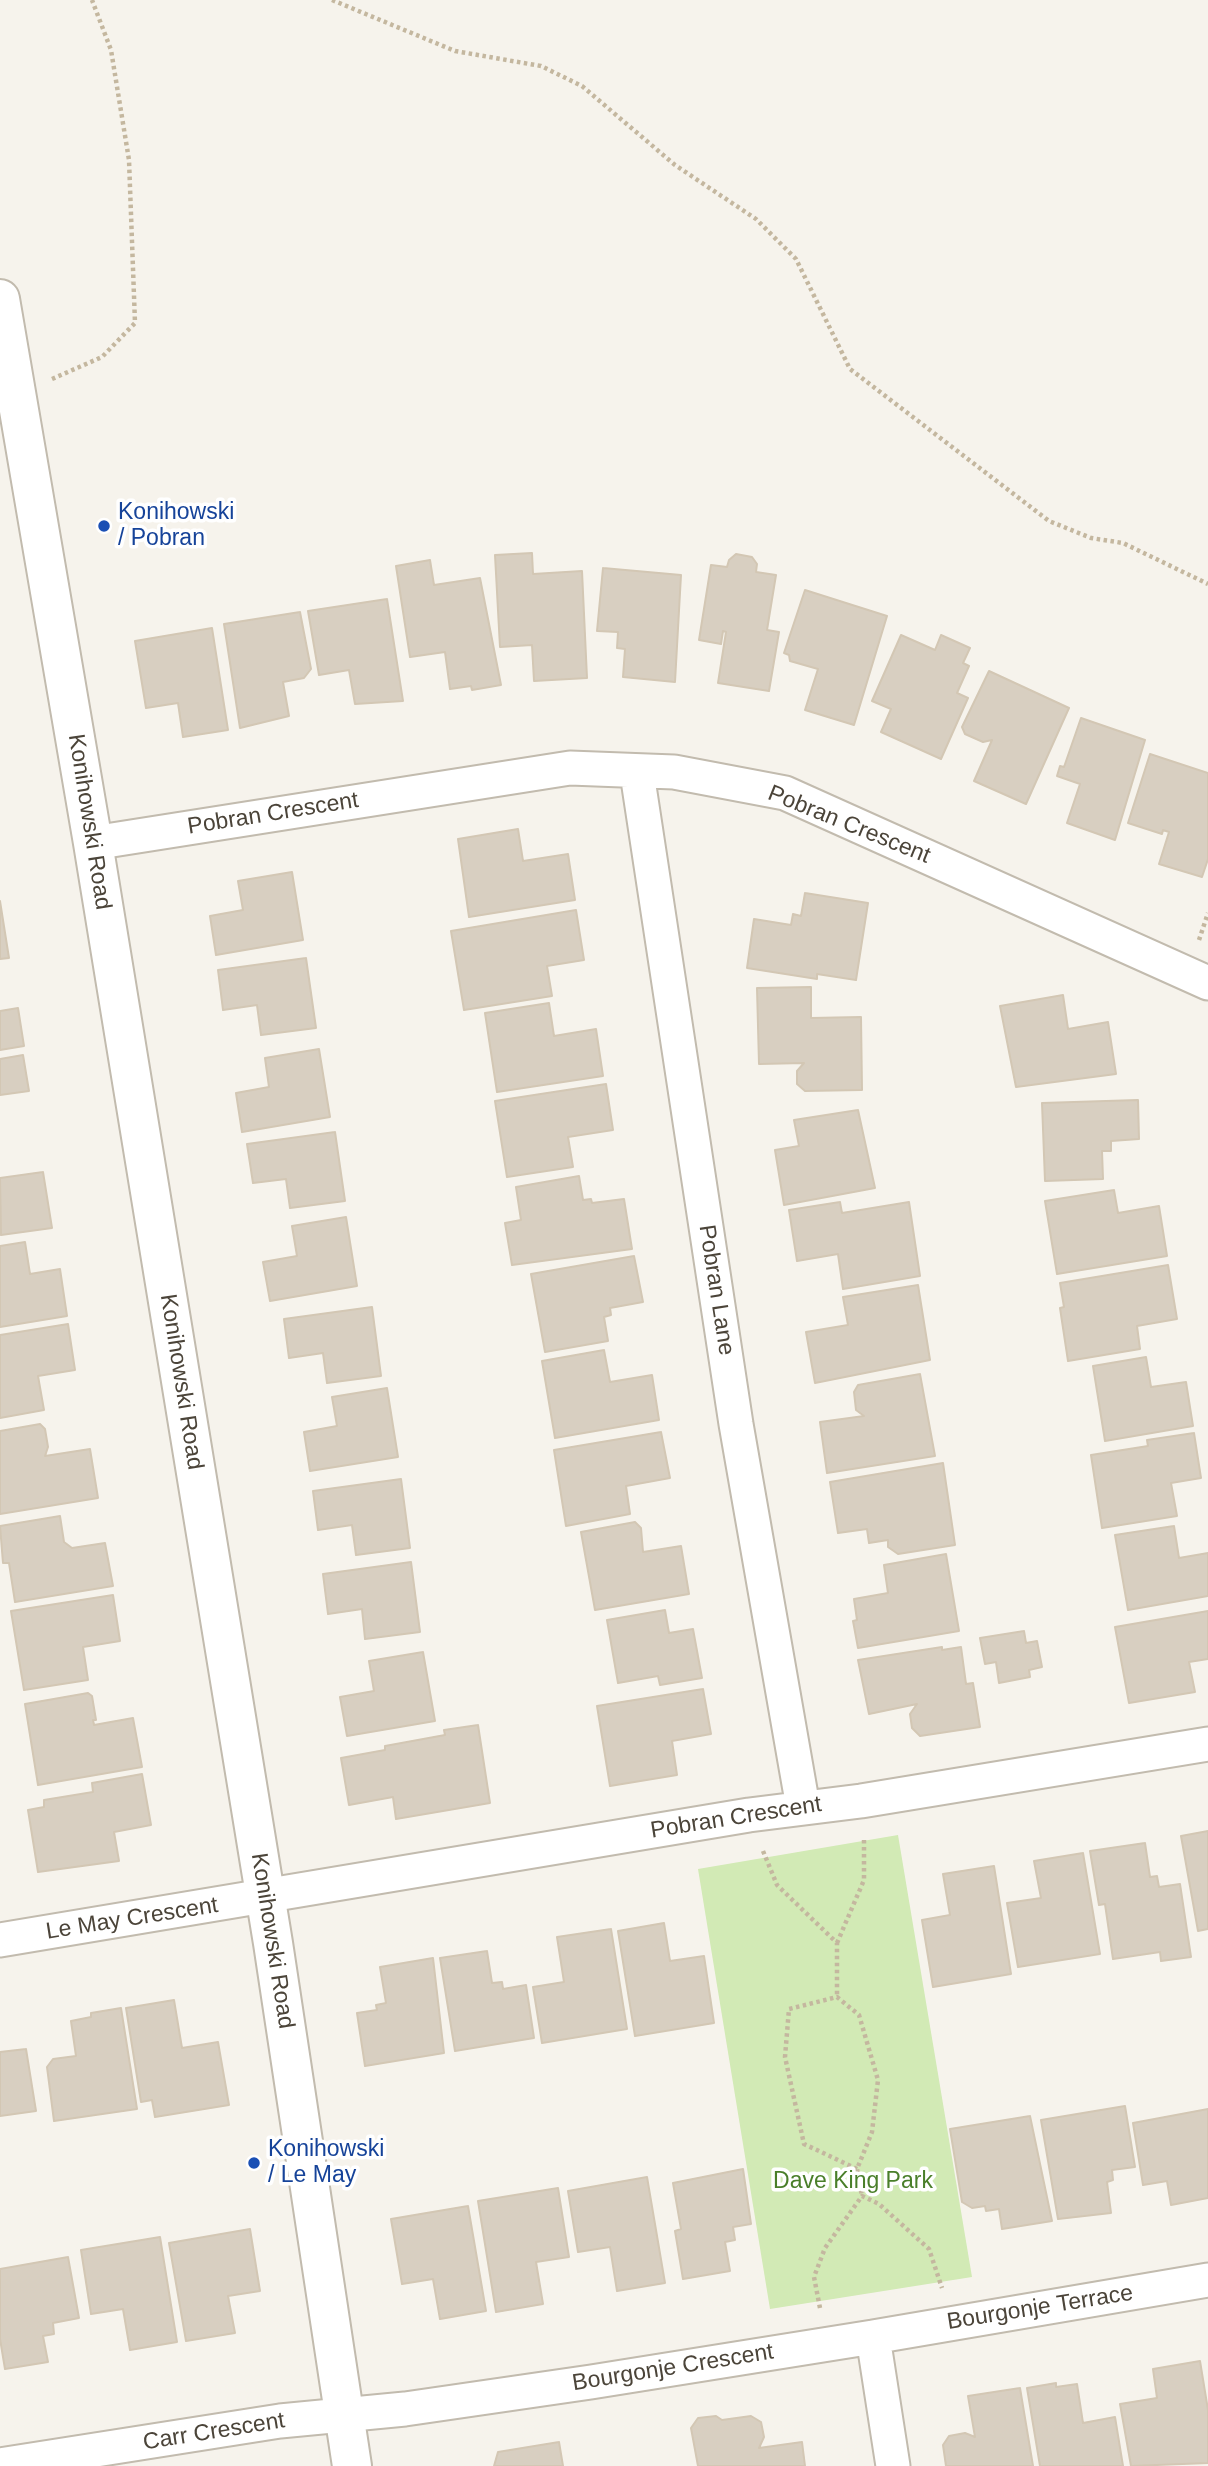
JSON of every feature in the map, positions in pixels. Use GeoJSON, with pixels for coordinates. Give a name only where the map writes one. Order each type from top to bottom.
{"type":"FeatureCollection","features":[{"type":"Feature","properties":{"kind":"street","name":"Konihowski Road"},"geometry":{"type":"LineString","coordinates":[[0,299],[3,338],[16,394],[93,843],[336,2340],[352,2466]]}},
{"type":"Feature","properties":{"kind":"street","name":"Pobran Crescent"},"geometry":{"type":"LineString","coordinates":[[93,843],[569,768],[637,773],[674,772],[785,793],[1208,983]]}},
{"type":"Feature","properties":{"kind":"street","name":"Pobran Lane"},"geometry":{"type":"LineString","coordinates":[[637,773],[736,1424],[803,1807]]}},
{"type":"Feature","properties":{"kind":"street","name":"Pobran Crescent"},"geometry":{"type":"LineString","coordinates":[[264,1897],[749,1815],[860,1801],[1208,1744]]}},
{"type":"Feature","properties":{"kind":"street","name":"Le May Crescent"},"geometry":{"type":"LineString","coordinates":[[0,1940],[264,1897]]}},
{"type":"Feature","properties":{"kind":"street","name":"Bourgonje Terrace"},"geometry":{"type":"LineString","coordinates":[[873,2337],[1208,2280]]}},
{"type":"Feature","properties":{"kind":"street","name":"Bourgonje Crescent"},"geometry":{"type":"LineString","coordinates":[[344,2413],[405,2409],[873,2337]]}},
{"type":"Feature","properties":{"kind":"street"},"geometry":{"type":"LineString","coordinates":[[873,2337],[893,2466]]}},
{"type":"Feature","properties":{"kind":"street","name":"Carr Crescent"},"geometry":{"type":"LineString","coordinates":[[0,2465],[344,2413]]}},
{"type":"Feature","properties":{"kind":"path"},"geometry":{"type":"LineString","coordinates":[[16,394],[102,357],[135,323],[129,160],[111,50],[92,0]]}},
{"type":"Feature","properties":{"kind":"path"},"geometry":{"type":"LineString","coordinates":[[332,0],[455,51],[541,66],[582,86],[675,165],[756,219],[796,259],[850,369],[1049,521],[1091,538],[1123,543],[1208,584]]}},
{"type":"Feature","properties":{"kind":"path"},"geometry":{"type":"LineString","coordinates":[[837,1997],[837,1943],[864,1880],[860,1801]]}},
{"type":"Feature","properties":{"kind":"path"},"geometry":{"type":"LineString","coordinates":[[749,1815],[777,1885],[837,1943]]}},
{"type":"Feature","properties":{"kind":"path"},"geometry":{"type":"LineString","coordinates":[[825,2343],[814,2277],[825,2248],[862,2196],[857,2169],[872,2132],[878,2080],[859,2015],[837,1997]]}},
{"type":"Feature","properties":{"kind":"path"},"geometry":{"type":"LineString","coordinates":[[837,1997],[789,2009],[785,2057],[804,2144],[857,2169]]}},
{"type":"Feature","properties":{"kind":"path"},"geometry":{"type":"LineString","coordinates":[[862,2196],[879,2204],[929,2249],[943,2290],[945,2324]]}},
{"type":"Feature","properties":{"kind":"green space","name":"Dave King Park"},"geometry":{"type":"Polygon","coordinates":[[[898,1835],[972,2277],[770,2309],[698,1869],[898,1835]]]}},
{"type":"Feature","properties":{"kind":"building"},"geometry":{"type":"Polygon","coordinates":[[[532,553],[533,574],[582,571],[587,678],[534,681],[532,645],[500,647],[495,555],[532,553]]]}},
{"type":"Feature","properties":{"kind":"building"},"geometry":{"type":"Polygon","coordinates":[[[736,554],[752,557],[757,564],[756,572],[776,575],[767,630],[779,632],[769,691],[718,683],[726,632],[723,631],[721,644],[699,640],[711,565],[727,567],[729,560],[736,554]]]}},
{"type":"Feature","properties":{"kind":"building"},"geometry":{"type":"Polygon","coordinates":[[[430,560],[434,585],[480,578],[501,685],[472,690],[471,686],[450,689],[445,652],[410,657],[396,566],[430,560]]]}},
{"type":"Feature","properties":{"kind":"building"},"geometry":{"type":"Polygon","coordinates":[[[603,568],[681,575],[675,682],[623,677],[625,649],[617,648],[618,632],[597,631],[603,568]]]}},
{"type":"Feature","properties":{"kind":"building"},"geometry":{"type":"Polygon","coordinates":[[[805,590],[887,616],[854,725],[805,710],[818,669],[790,661],[789,655],[784,653],[805,590]]]}},
{"type":"Feature","properties":{"kind":"building"},"geometry":{"type":"Polygon","coordinates":[[[387,599],[403,701],[355,704],[349,670],[319,675],[308,611],[387,599]]]}},
{"type":"Feature","properties":{"kind":"building"},"geometry":{"type":"Polygon","coordinates":[[[300,612],[311,669],[304,678],[283,682],[289,716],[240,728],[224,624],[300,612]]]}},
{"type":"Feature","properties":{"kind":"building"},"geometry":{"type":"Polygon","coordinates":[[[212,628],[228,730],[183,737],[178,703],[146,708],[135,641],[212,628]]]}},
{"type":"Feature","properties":{"kind":"building"},"geometry":{"type":"Polygon","coordinates":[[[901,635],[935,650],[941,635],[970,648],[963,663],[969,666],[957,693],[968,698],[941,759],[881,732],[891,709],[872,701],[901,635]]]}},
{"type":"Feature","properties":{"kind":"building"},"geometry":{"type":"Polygon","coordinates":[[[989,671],[1069,708],[1026,804],[974,781],[992,740],[983,742],[965,734],[962,727],[989,671]]]}},
{"type":"Feature","properties":{"kind":"building"},"geometry":{"type":"Polygon","coordinates":[[[1081,718],[1145,740],[1115,840],[1067,823],[1080,784],[1057,776],[1060,766],[1064,767],[1081,718]]]}},
{"type":"Feature","properties":{"kind":"building"},"geometry":{"type":"Polygon","coordinates":[[[1150,754],[1208,773],[1208,859],[1202,877],[1159,864],[1169,832],[1163,830],[1162,834],[1128,823],[1150,754]]]}},
{"type":"Feature","properties":{"kind":"building"},"geometry":{"type":"Polygon","coordinates":[[[518,829],[523,861],[568,854],[575,900],[469,917],[458,839],[518,829]]]}},
{"type":"Feature","properties":{"kind":"building"},"geometry":{"type":"Polygon","coordinates":[[[292,872],[303,940],[216,955],[210,916],[243,910],[238,881],[292,872]]]}},
{"type":"Feature","properties":{"kind":"building"},"geometry":{"type":"Polygon","coordinates":[[[805,893],[868,903],[856,980],[817,974],[817,979],[747,968],[754,919],[791,925],[793,914],[801,916],[805,893]]]}},
{"type":"Feature","properties":{"kind":"building"},"geometry":{"type":"Polygon","coordinates":[[[0,901],[9,958],[0,959],[0,901]]]}},
{"type":"Feature","properties":{"kind":"building"},"geometry":{"type":"Polygon","coordinates":[[[576,910],[584,960],[547,966],[552,996],[464,1010],[451,931],[576,910]]]}},
{"type":"Feature","properties":{"kind":"building"},"geometry":{"type":"Polygon","coordinates":[[[306,958],[316,1028],[261,1035],[257,1005],[223,1010],[218,970],[306,958]]]}},
{"type":"Feature","properties":{"kind":"building"},"geometry":{"type":"Polygon","coordinates":[[[811,987],[811,1018],[861,1017],[862,1090],[805,1091],[797,1084],[797,1071],[804,1063],[759,1064],[757,988],[811,987]]]}},
{"type":"Feature","properties":{"kind":"building"},"geometry":{"type":"Polygon","coordinates":[[[1063,995],[1068,1029],[1108,1022],[1116,1074],[1016,1087],[1000,1006],[1063,995]]]}},
{"type":"Feature","properties":{"kind":"building"},"geometry":{"type":"Polygon","coordinates":[[[549,1003],[554,1036],[596,1029],[603,1076],[497,1092],[485,1013],[549,1003]]]}},
{"type":"Feature","properties":{"kind":"building"},"geometry":{"type":"Polygon","coordinates":[[[18,1008],[24,1046],[0,1050],[0,1011],[18,1008]]]}},
{"type":"Feature","properties":{"kind":"building"},"geometry":{"type":"Polygon","coordinates":[[[319,1049],[330,1117],[242,1132],[236,1093],[269,1087],[265,1058],[319,1049]]]}},
{"type":"Feature","properties":{"kind":"building"},"geometry":{"type":"Polygon","coordinates":[[[23,1055],[29,1091],[0,1095],[0,1059],[23,1055]]]}},
{"type":"Feature","properties":{"kind":"building"},"geometry":{"type":"Polygon","coordinates":[[[606,1084],[613,1130],[568,1137],[573,1167],[507,1177],[495,1101],[606,1084]]]}},
{"type":"Feature","properties":{"kind":"building"},"geometry":{"type":"Polygon","coordinates":[[[1138,1100],[1139,1139],[1111,1141],[1111,1151],[1102,1151],[1103,1179],[1045,1181],[1042,1103],[1138,1100]]]}},
{"type":"Feature","properties":{"kind":"building"},"geometry":{"type":"Polygon","coordinates":[[[858,1110],[875,1188],[784,1205],[775,1150],[799,1146],[794,1120],[858,1110]]]}},
{"type":"Feature","properties":{"kind":"building"},"geometry":{"type":"Polygon","coordinates":[[[335,1132],[345,1201],[290,1208],[286,1179],[253,1183],[247,1144],[335,1132]]]}},
{"type":"Feature","properties":{"kind":"building"},"geometry":{"type":"Polygon","coordinates":[[[43,1172],[52,1228],[1,1235],[0,1178],[43,1172]]]}},
{"type":"Feature","properties":{"kind":"building"},"geometry":{"type":"Polygon","coordinates":[[[579,1176],[583,1200],[591,1199],[592,1203],[624,1199],[632,1249],[512,1265],[505,1223],[521,1220],[516,1187],[579,1176]]]}},
{"type":"Feature","properties":{"kind":"building"},"geometry":{"type":"Polygon","coordinates":[[[1114,1190],[1118,1213],[1159,1206],[1167,1256],[1057,1274],[1045,1201],[1114,1190]]]}},
{"type":"Feature","properties":{"kind":"building"},"geometry":{"type":"Polygon","coordinates":[[[840,1202],[842,1213],[909,1202],[920,1276],[843,1289],[838,1254],[797,1261],[789,1210],[840,1202]]]}},
{"type":"Feature","properties":{"kind":"building"},"geometry":{"type":"Polygon","coordinates":[[[346,1217],[357,1286],[270,1301],[263,1262],[297,1256],[292,1226],[346,1217]]]}},
{"type":"Feature","properties":{"kind":"building"},"geometry":{"type":"Polygon","coordinates":[[[25,1242],[30,1274],[60,1269],[67,1316],[0,1327],[0,1246],[25,1242]]]}},
{"type":"Feature","properties":{"kind":"building"},"geometry":{"type":"Polygon","coordinates":[[[634,1256],[643,1302],[610,1308],[611,1315],[604,1317],[608,1341],[545,1352],[531,1274],[634,1256]]]}},
{"type":"Feature","properties":{"kind":"building"},"geometry":{"type":"Polygon","coordinates":[[[1168,1265],[1177,1319],[1137,1326],[1140,1349],[1068,1361],[1060,1308],[1064,1307],[1060,1283],[1168,1265]]]}},
{"type":"Feature","properties":{"kind":"building"},"geometry":{"type":"Polygon","coordinates":[[[918,1285],[930,1360],[815,1383],[806,1332],[848,1325],[843,1297],[918,1285]]]}},
{"type":"Feature","properties":{"kind":"building"},"geometry":{"type":"Polygon","coordinates":[[[372,1307],[381,1376],[327,1383],[323,1353],[289,1358],[284,1319],[372,1307]]]}},
{"type":"Feature","properties":{"kind":"building"},"geometry":{"type":"Polygon","coordinates":[[[68,1324],[75,1370],[38,1376],[44,1410],[0,1418],[0,1335],[68,1324]]]}},
{"type":"Feature","properties":{"kind":"building"},"geometry":{"type":"Polygon","coordinates":[[[604,1350],[610,1382],[652,1375],[659,1420],[555,1438],[542,1361],[604,1350]]]}},
{"type":"Feature","properties":{"kind":"building"},"geometry":{"type":"Polygon","coordinates":[[[1146,1357],[1151,1387],[1186,1382],[1193,1426],[1105,1441],[1093,1366],[1146,1357]]]}},
{"type":"Feature","properties":{"kind":"building"},"geometry":{"type":"Polygon","coordinates":[[[920,1374],[935,1456],[827,1473],[820,1422],[864,1416],[856,1410],[854,1392],[858,1385],[920,1374]]]}},
{"type":"Feature","properties":{"kind":"building"},"geometry":{"type":"Polygon","coordinates":[[[387,1388],[398,1457],[310,1471],[304,1432],[337,1426],[332,1397],[387,1388]]]}},
{"type":"Feature","properties":{"kind":"building"},"geometry":{"type":"Polygon","coordinates":[[[40,1424],[45,1429],[48,1447],[45,1456],[90,1449],[98,1498],[0,1514],[0,1431],[40,1424]]]}},
{"type":"Feature","properties":{"kind":"building"},"geometry":{"type":"Polygon","coordinates":[[[661,1432],[670,1478],[626,1486],[630,1514],[566,1526],[554,1450],[661,1432]]]}},
{"type":"Feature","properties":{"kind":"building"},"geometry":{"type":"Polygon","coordinates":[[[1194,1433],[1201,1478],[1171,1483],[1177,1516],[1102,1528],[1091,1455],[1148,1446],[1147,1440],[1194,1433]]]}},
{"type":"Feature","properties":{"kind":"building"},"geometry":{"type":"Polygon","coordinates":[[[943,1463],[955,1545],[898,1554],[888,1547],[888,1540],[869,1543],[867,1529],[838,1533],[830,1482],[943,1463]]]}},
{"type":"Feature","properties":{"kind":"building"},"geometry":{"type":"Polygon","coordinates":[[[401,1479],[410,1548],[356,1555],[352,1525],[318,1530],[313,1491],[401,1479]]]}},
{"type":"Feature","properties":{"kind":"building"},"geometry":{"type":"Polygon","coordinates":[[[60,1516],[64,1542],[72,1548],[105,1543],[113,1586],[15,1602],[9,1563],[3,1563],[0,1526],[60,1516]]]}},
{"type":"Feature","properties":{"kind":"building"},"geometry":{"type":"Polygon","coordinates":[[[635,1522],[641,1528],[643,1552],[681,1546],[689,1594],[595,1610],[581,1532],[635,1522]]]}},
{"type":"Feature","properties":{"kind":"building"},"geometry":{"type":"Polygon","coordinates":[[[1174,1526],[1179,1558],[1208,1553],[1208,1596],[1128,1610],[1115,1535],[1174,1526]]]}},
{"type":"Feature","properties":{"kind":"building"},"geometry":{"type":"Polygon","coordinates":[[[946,1554],[959,1631],[858,1648],[853,1621],[857,1620],[854,1599],[888,1593],[884,1565],[946,1554]]]}},
{"type":"Feature","properties":{"kind":"building"},"geometry":{"type":"Polygon","coordinates":[[[411,1562],[420,1632],[365,1639],[362,1609],[328,1614],[323,1574],[411,1562]]]}},
{"type":"Feature","properties":{"kind":"building"},"geometry":{"type":"Polygon","coordinates":[[[113,1595],[120,1641],[83,1647],[88,1680],[24,1690],[11,1611],[113,1595]]]}},
{"type":"Feature","properties":{"kind":"building"},"geometry":{"type":"Polygon","coordinates":[[[665,1610],[669,1633],[693,1629],[702,1678],[660,1685],[658,1676],[618,1683],[607,1620],[665,1610]]]}},
{"type":"Feature","properties":{"kind":"building"},"geometry":{"type":"Polygon","coordinates":[[[1208,1611],[1208,1659],[1189,1662],[1195,1692],[1129,1703],[1115,1627],[1208,1611]]]}},
{"type":"Feature","properties":{"kind":"building"},"geometry":{"type":"Polygon","coordinates":[[[1024,1631],[1026,1643],[1037,1641],[1042,1667],[1029,1670],[1030,1677],[999,1683],[996,1662],[985,1664],[980,1638],[1024,1631]]]}},
{"type":"Feature","properties":{"kind":"building"},"geometry":{"type":"Polygon","coordinates":[[[942,1647],[942,1650],[961,1647],[966,1684],[973,1683],[980,1727],[920,1736],[912,1728],[910,1714],[917,1704],[869,1714],[858,1660],[942,1647]]]}},
{"type":"Feature","properties":{"kind":"building"},"geometry":{"type":"Polygon","coordinates":[[[423,1652],[435,1721],[347,1736],[340,1697],[374,1691],[369,1661],[423,1652]]]}},
{"type":"Feature","properties":{"kind":"building"},"geometry":{"type":"Polygon","coordinates":[[[703,1689],[711,1734],[672,1741],[677,1775],[610,1786],[597,1706],[703,1689]]]}},
{"type":"Feature","properties":{"kind":"building"},"geometry":{"type":"Polygon","coordinates":[[[88,1693],[92,1696],[96,1720],[93,1720],[94,1725],[133,1718],[142,1767],[38,1785],[25,1704],[88,1693]]]}},
{"type":"Feature","properties":{"kind":"building"},"geometry":{"type":"Polygon","coordinates":[[[478,1725],[490,1803],[396,1819],[393,1797],[349,1805],[341,1758],[385,1750],[385,1746],[445,1735],[444,1730],[478,1725]]]}},
{"type":"Feature","properties":{"kind":"building"},"geometry":{"type":"Polygon","coordinates":[[[142,1774],[151,1825],[114,1832],[119,1861],[38,1872],[28,1810],[44,1807],[44,1800],[93,1792],[92,1783],[142,1774]]]}},
{"type":"Feature","properties":{"kind":"building"},"geometry":{"type":"Polygon","coordinates":[[[1208,1831],[1208,1929],[1198,1931],[1181,1836],[1208,1831]]]}},
{"type":"Feature","properties":{"kind":"building"},"geometry":{"type":"Polygon","coordinates":[[[1145,1843],[1150,1877],[1157,1876],[1159,1887],[1180,1884],[1191,1957],[1161,1961],[1160,1952],[1113,1959],[1105,1904],[1099,1905],[1090,1851],[1145,1843]]]}},
{"type":"Feature","properties":{"kind":"building"},"geometry":{"type":"Polygon","coordinates":[[[1083,1853],[1100,1954],[1018,1967],[1007,1903],[1041,1898],[1034,1861],[1083,1853]]]}},
{"type":"Feature","properties":{"kind":"building"},"geometry":{"type":"Polygon","coordinates":[[[994,1866],[1011,1974],[933,1987],[922,1920],[950,1915],[943,1874],[994,1866]]]}},
{"type":"Feature","properties":{"kind":"building"},"geometry":{"type":"Polygon","coordinates":[[[664,1923],[670,1961],[704,1956],[714,2023],[635,2036],[618,1931],[664,1923]]]}},
{"type":"Feature","properties":{"kind":"building"},"geometry":{"type":"Polygon","coordinates":[[[611,1929],[627,2029],[542,2043],[533,1987],[564,1982],[557,1937],[611,1929]]]}},
{"type":"Feature","properties":{"kind":"building"},"geometry":{"type":"Polygon","coordinates":[[[487,1951],[492,1983],[502,1982],[503,1989],[526,1985],[534,2038],[455,2051],[440,1958],[487,1951]]]}},
{"type":"Feature","properties":{"kind":"building"},"geometry":{"type":"Polygon","coordinates":[[[433,1958],[444,2053],[365,2066],[357,2013],[377,2010],[376,2005],[386,2003],[380,1967],[433,1958]]]}},
{"type":"Feature","properties":{"kind":"building"},"geometry":{"type":"Polygon","coordinates":[[[174,2000],[182,2048],[218,2042],[229,2105],[155,2117],[152,2100],[141,2102],[126,2008],[174,2000]]]}},
{"type":"Feature","properties":{"kind":"building"},"geometry":{"type":"Polygon","coordinates":[[[121,2008],[137,2109],[54,2121],[47,2067],[53,2059],[76,2056],[71,2021],[91,2017],[91,2013],[121,2008]]]}},
{"type":"Feature","properties":{"kind":"building"},"geometry":{"type":"Polygon","coordinates":[[[26,2049],[36,2111],[0,2116],[0,2052],[26,2049]]]}},
{"type":"Feature","properties":{"kind":"building"},"geometry":{"type":"Polygon","coordinates":[[[1125,2106],[1135,2167],[1112,2170],[1113,2180],[1107,2182],[1111,2213],[1058,2219],[1041,2120],[1125,2106]]]}},
{"type":"Feature","properties":{"kind":"building"},"geometry":{"type":"Polygon","coordinates":[[[1208,2109],[1208,2198],[1171,2205],[1167,2181],[1143,2185],[1133,2123],[1208,2109]]]}},
{"type":"Feature","properties":{"kind":"building"},"geometry":{"type":"Polygon","coordinates":[[[1030,2116],[1052,2221],[1002,2229],[999,2209],[986,2211],[985,2206],[972,2208],[962,2202],[950,2129],[1030,2116]]]}},
{"type":"Feature","properties":{"kind":"building"},"geometry":{"type":"Polygon","coordinates":[[[743,2169],[751,2224],[733,2227],[735,2240],[725,2242],[730,2271],[683,2279],[675,2231],[681,2229],[673,2183],[743,2169]]]}},
{"type":"Feature","properties":{"kind":"building"},"geometry":{"type":"Polygon","coordinates":[[[647,2177],[665,2283],[617,2291],[610,2247],[578,2252],[568,2191],[647,2177]]]}},
{"type":"Feature","properties":{"kind":"building"},"geometry":{"type":"Polygon","coordinates":[[[558,2188],[569,2257],[536,2262],[543,2304],[496,2312],[478,2201],[558,2188]]]}},
{"type":"Feature","properties":{"kind":"building"},"geometry":{"type":"Polygon","coordinates":[[[468,2206],[486,2311],[440,2319],[433,2279],[402,2284],[391,2219],[468,2206]]]}},
{"type":"Feature","properties":{"kind":"building"},"geometry":{"type":"Polygon","coordinates":[[[250,2229],[260,2291],[228,2296],[235,2333],[186,2341],[169,2243],[250,2229]]]}},
{"type":"Feature","properties":{"kind":"building"},"geometry":{"type":"Polygon","coordinates":[[[160,2237],[177,2342],[130,2350],[123,2309],[91,2314],[81,2250],[160,2237]]]}},
{"type":"Feature","properties":{"kind":"building"},"geometry":{"type":"Polygon","coordinates":[[[68,2257],[79,2318],[53,2323],[54,2334],[43,2336],[48,2362],[5,2369],[0,2339],[0,2269],[68,2257]]]}},
{"type":"Feature","properties":{"kind":"building"},"geometry":{"type":"Polygon","coordinates":[[[1200,2361],[1208,2410],[1208,2463],[1131,2466],[1120,2404],[1157,2398],[1153,2369],[1200,2361]]]}},
{"type":"Feature","properties":{"kind":"building"},"geometry":{"type":"Polygon","coordinates":[[[1056,2383],[1056,2387],[1077,2384],[1083,2423],[1115,2417],[1123,2466],[1040,2466],[1027,2388],[1056,2383]]]}},
{"type":"Feature","properties":{"kind":"building"},"geometry":{"type":"Polygon","coordinates":[[[1020,2388],[1033,2466],[946,2466],[943,2445],[949,2436],[965,2433],[975,2437],[968,2396],[1020,2388]]]}},
{"type":"Feature","properties":{"kind":"building"},"geometry":{"type":"Polygon","coordinates":[[[716,2416],[722,2420],[751,2416],[761,2422],[764,2437],[759,2448],[802,2442],[805,2466],[698,2466],[691,2428],[698,2418],[716,2416]]]}},
{"type":"Feature","properties":{"kind":"building"},"geometry":{"type":"Polygon","coordinates":[[[559,2442],[563,2466],[494,2466],[498,2452],[559,2442]]]}},
{"type":"Feature","properties":{"kind":"place","name":"Konihowski / Pobran"},"geometry":{"type":"Point","coordinates":[104,526]}},
{"type":"Feature","properties":{"kind":"place","name":"Konihowski / Le May"},"geometry":{"type":"Point","coordinates":[254,2163]}}]}
